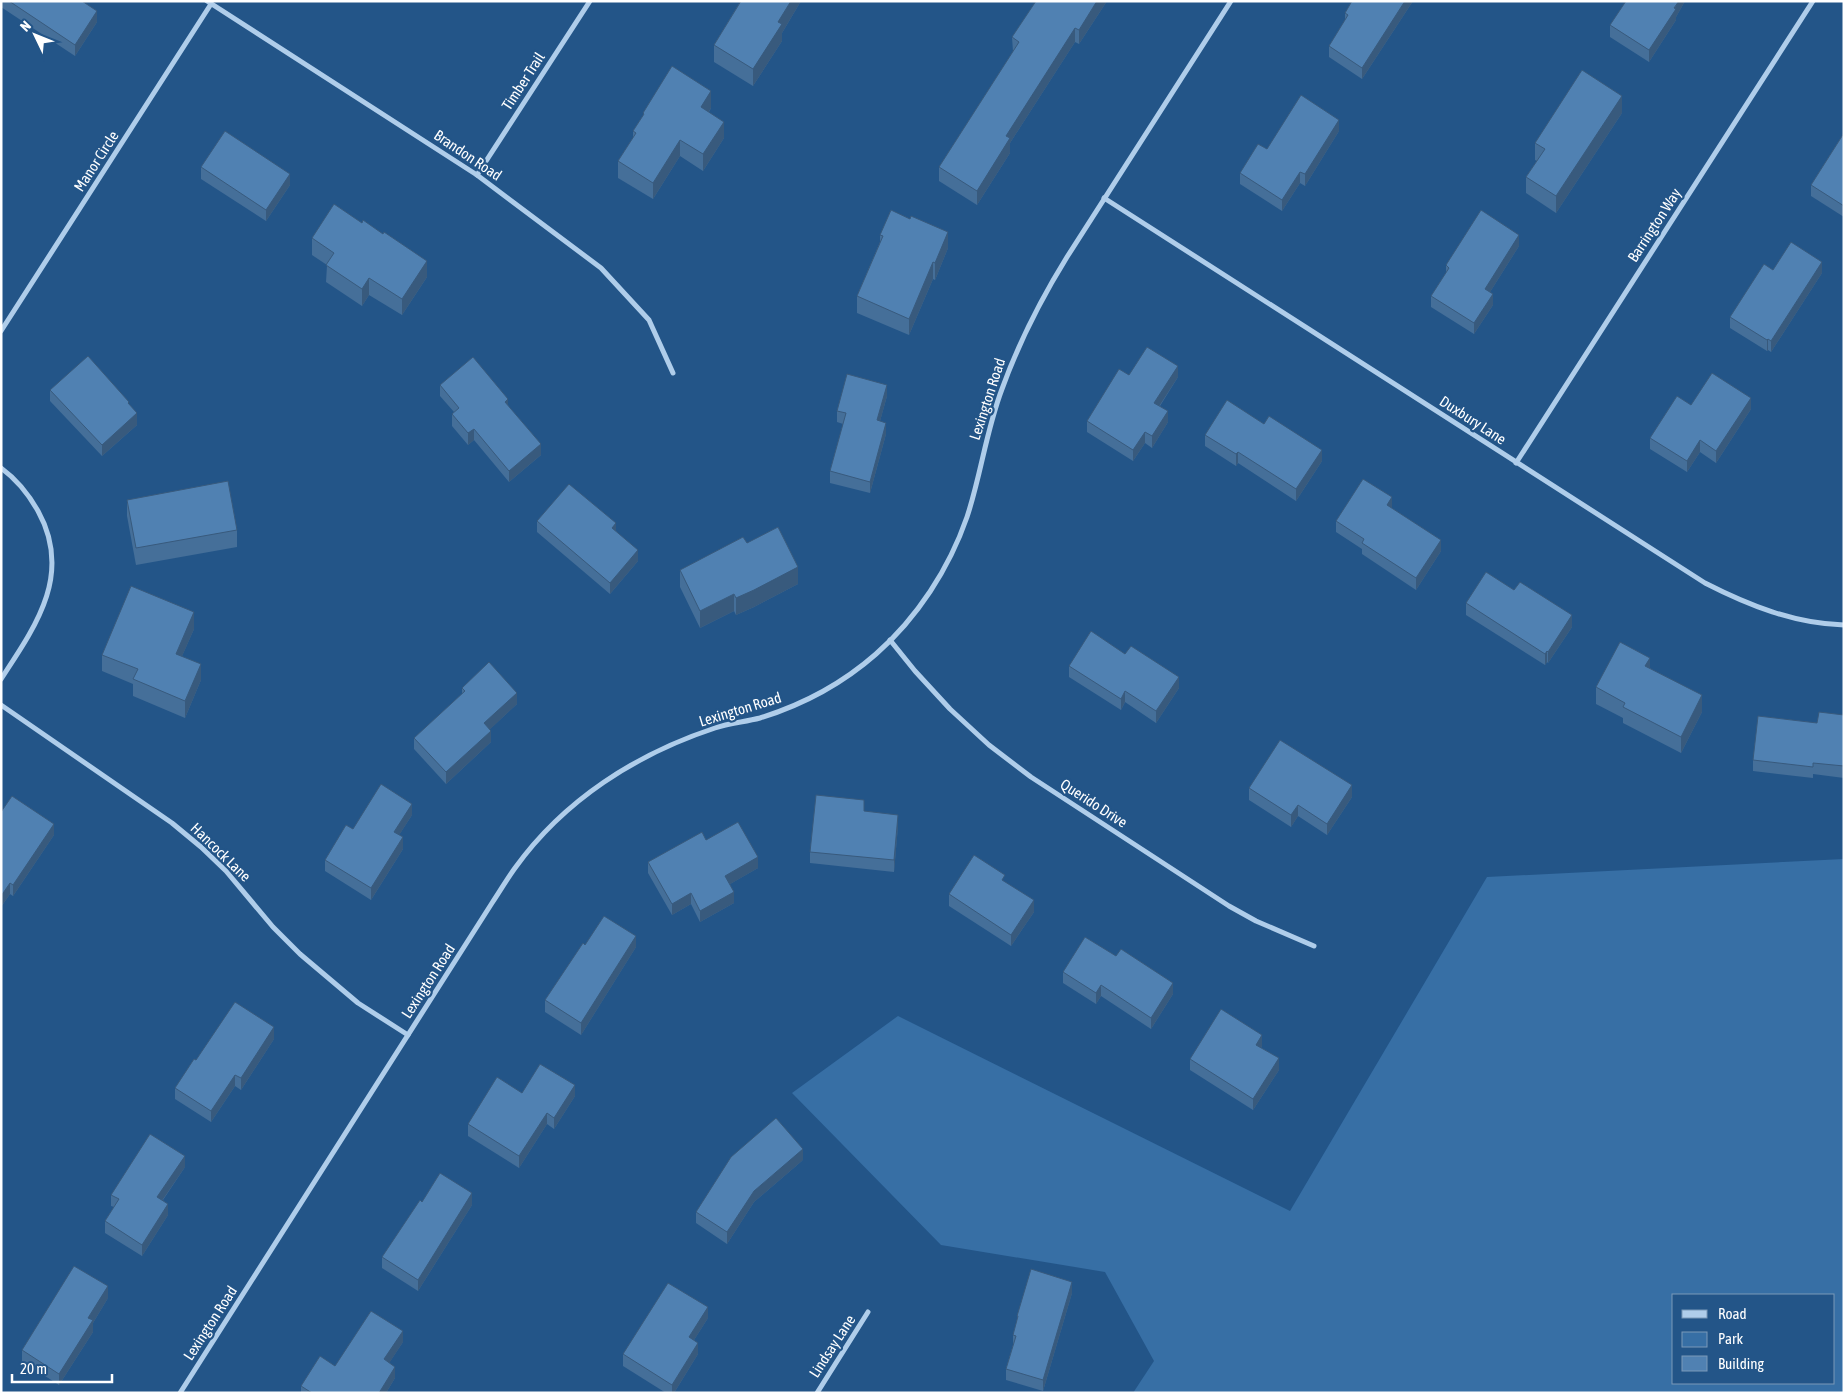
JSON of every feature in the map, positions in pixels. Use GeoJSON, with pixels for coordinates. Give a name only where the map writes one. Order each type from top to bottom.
{"type":"FeatureCollection","features":[{"type":"Feature","properties":{"kind":"street","name":"Timber Trail"},"geometry":{"type":"LineString","coordinates":[[477,175],[590,1]]}},
{"type":"Feature","properties":{"kind":"street","name":"Lexington Road"},"geometry":{"type":"LineString","coordinates":[[180,1393],[515,868],[542,835],[573,806],[641,758],[671,744],[718,727],[758,718],[790,707],[820,693],[875,655],[920,606],[939,578],[967,517],[1001,390],[1041,300],[1104,198],[1231,1]]}},
{"type":"Feature","properties":{"kind":"street","name":"Barrington Way"},"geometry":{"type":"LineString","coordinates":[[1516,463],[1813,1]]}},
{"type":"Feature","properties":{"kind":"street","name":"Brandon Road"},"geometry":{"type":"LineString","coordinates":[[209,3],[477,175],[601,268],[648,320],[673,373]]}},
{"type":"Feature","properties":{"kind":"street","name":"Manor Circle"},"geometry":{"type":"LineString","coordinates":[[1,331],[209,3]]}},
{"type":"Feature","properties":{"kind":"street","name":"Duxbury Lane"},"geometry":{"type":"LineString","coordinates":[[1104,198],[1705,583],[1729,596],[1770,612],[1805,620],[1844,625]]}},
{"type":"Feature","properties":{"kind":"street"},"geometry":{"type":"LineString","coordinates":[[1,468],[20,485],[43,520],[51,541],[52,562],[50,584],[38,622],[1,679]]}},
{"type":"Feature","properties":{"kind":"street","name":"Querido Drive"},"geometry":{"type":"LineString","coordinates":[[890,640],[950,709],[989,745],[1031,777],[1229,906],[1271,928],[1314,946]]}},
{"type":"Feature","properties":{"kind":"street","name":"Hancock Lane"},"geometry":{"type":"LineString","coordinates":[[1,705],[172,823],[226,871],[273,927],[300,954],[358,1003],[408,1035]]}},
{"type":"Feature","properties":{"kind":"street","name":"Lindsay Lane"},"geometry":{"type":"LineString","coordinates":[[817,1393],[868,1312]]}},
{"type":"Feature","properties":{"kind":"green space"},"geometry":{"type":"Polygon","coordinates":[[[1844,859],[1844,1393],[1133,1393],[1154,1361],[1105,1272],[941,1245],[792,1093],[898,1016],[1290,1211],[1487,877],[1844,859]]]}},
{"type":"Feature","properties":{"kind":"building"},"geometry":{"type":"Polygon","coordinates":[[[9,1],[82,1],[97,11],[75,45],[9,1]]]}},
{"type":"Feature","properties":{"kind":"building"},"geometry":{"type":"Polygon","coordinates":[[[741,1],[791,1],[778,22],[782,24],[753,69],[714,45],[741,1]]]}},
{"type":"Feature","properties":{"kind":"building"},"geometry":{"type":"Polygon","coordinates":[[[1036,1],[1097,1],[1079,30],[1075,28],[1006,136],[1010,138],[977,191],[939,167],[1019,42],[1012,37],[1036,1]]]}},
{"type":"Feature","properties":{"kind":"building"},"geometry":{"type":"Polygon","coordinates":[[[1352,1],[1405,1],[1362,68],[1329,46],[1348,15],[1345,13],[1352,1]]]}},
{"type":"Feature","properties":{"kind":"building"},"geometry":{"type":"Polygon","coordinates":[[[1626,1],[1679,1],[1674,8],[1676,9],[1649,50],[1610,25],[1626,1]]]}},
{"type":"Feature","properties":{"kind":"building"},"geometry":{"type":"Polygon","coordinates":[[[672,66],[711,91],[701,107],[724,122],[703,154],[680,140],[653,183],[618,161],[636,133],[633,131],[643,113],[672,66]]]}},
{"type":"Feature","properties":{"kind":"building"},"geometry":{"type":"Polygon","coordinates":[[[1582,70],[1622,96],[1556,196],[1526,177],[1545,149],[1535,143],[1582,70]]]}},
{"type":"Feature","properties":{"kind":"building"},"geometry":{"type":"Polygon","coordinates":[[[1301,95],[1339,120],[1305,174],[1300,172],[1282,200],[1240,173],[1258,144],[1267,149],[1301,95]]]}},
{"type":"Feature","properties":{"kind":"building"},"geometry":{"type":"Polygon","coordinates":[[[225,131],[290,174],[266,210],[201,167],[225,131]]]}},
{"type":"Feature","properties":{"kind":"building"},"geometry":{"type":"Polygon","coordinates":[[[1844,133],[1844,206],[1811,185],[1844,133]]]}},
{"type":"Feature","properties":{"kind":"building"},"geometry":{"type":"Polygon","coordinates":[[[334,204],[362,223],[363,220],[383,234],[384,232],[427,261],[402,299],[369,278],[362,289],[326,265],[334,253],[312,238],[334,204]]]}},
{"type":"Feature","properties":{"kind":"building"},"geometry":{"type":"Polygon","coordinates":[[[891,210],[910,219],[911,216],[948,232],[909,319],[857,296],[883,236],[880,235],[891,210]]]}},
{"type":"Feature","properties":{"kind":"building"},"geometry":{"type":"Polygon","coordinates":[[[1481,210],[1519,235],[1485,289],[1493,294],[1474,323],[1431,296],[1449,268],[1446,265],[1481,210]]]}},
{"type":"Feature","properties":{"kind":"building"},"geometry":{"type":"Polygon","coordinates":[[[1791,242],[1822,262],[1771,341],[1730,317],[1764,264],[1773,270],[1791,242]]]}},
{"type":"Feature","properties":{"kind":"building"},"geometry":{"type":"Polygon","coordinates":[[[1147,347],[1178,366],[1154,403],[1168,411],[1152,436],[1145,432],[1133,450],[1087,421],[1119,369],[1129,375],[1147,347]]]}},
{"type":"Feature","properties":{"kind":"building"},"geometry":{"type":"Polygon","coordinates":[[[88,356],[137,413],[102,445],[50,390],[88,356]]]}},
{"type":"Feature","properties":{"kind":"building"},"geometry":{"type":"Polygon","coordinates":[[[473,357],[508,399],[505,402],[541,444],[509,471],[474,429],[468,433],[452,414],[459,408],[440,385],[473,357]]]}},
{"type":"Feature","properties":{"kind":"building"},"geometry":{"type":"Polygon","coordinates":[[[1712,373],[1751,398],[1716,451],[1700,440],[1687,461],[1650,438],[1677,396],[1691,405],[1712,373]]]}},
{"type":"Feature","properties":{"kind":"building"},"geometry":{"type":"Polygon","coordinates":[[[847,374],[887,385],[877,420],[886,423],[870,482],[830,471],[846,413],[837,411],[847,374]]]}},
{"type":"Feature","properties":{"kind":"building"},"geometry":{"type":"Polygon","coordinates":[[[1227,400],[1264,424],[1269,416],[1322,450],[1296,489],[1238,452],[1236,454],[1205,435],[1227,400]]]}},
{"type":"Feature","properties":{"kind":"building"},"geometry":{"type":"Polygon","coordinates":[[[1363,479],[1392,497],[1387,505],[1441,540],[1416,578],[1362,543],[1364,539],[1336,521],[1363,479]]]}},
{"type":"Feature","properties":{"kind":"building"},"geometry":{"type":"Polygon","coordinates":[[[228,481],[237,530],[136,548],[127,500],[228,481]]]}},
{"type":"Feature","properties":{"kind":"building"},"geometry":{"type":"Polygon","coordinates":[[[569,484],[616,523],[612,528],[638,550],[610,583],[537,521],[569,484]]]}},
{"type":"Feature","properties":{"kind":"building"},"geometry":{"type":"Polygon","coordinates":[[[778,527],[798,567],[754,590],[736,598],[734,594],[700,611],[680,570],[743,537],[747,543],[778,527]]]}},
{"type":"Feature","properties":{"kind":"building"},"geometry":{"type":"Polygon","coordinates":[[[1486,572],[1514,590],[1520,582],[1572,615],[1548,652],[1545,654],[1466,603],[1486,572]]]}},
{"type":"Feature","properties":{"kind":"building"},"geometry":{"type":"Polygon","coordinates":[[[131,586],[194,612],[176,654],[201,664],[185,701],[133,679],[138,669],[102,655],[131,586]]]}},
{"type":"Feature","properties":{"kind":"building"},"geometry":{"type":"Polygon","coordinates":[[[1091,631],[1125,654],[1131,646],[1179,677],[1156,711],[1125,691],[1121,699],[1069,666],[1091,631]]]}},
{"type":"Feature","properties":{"kind":"building"},"geometry":{"type":"Polygon","coordinates":[[[1620,642],[1650,658],[1645,666],[1702,695],[1681,737],[1623,707],[1625,703],[1596,687],[1620,642]]]}},
{"type":"Feature","properties":{"kind":"building"},"geometry":{"type":"Polygon","coordinates":[[[489,662],[517,693],[484,723],[491,731],[446,772],[414,738],[465,691],[462,688],[489,662]]]}},
{"type":"Feature","properties":{"kind":"building"},"geometry":{"type":"Polygon","coordinates":[[[1819,712],[1844,715],[1844,766],[1813,763],[1813,767],[1753,760],[1758,716],[1817,723],[1819,712]]]}},
{"type":"Feature","properties":{"kind":"building"},"geometry":{"type":"Polygon","coordinates":[[[1280,740],[1352,785],[1327,824],[1298,805],[1291,815],[1249,788],[1280,740]]]}},
{"type":"Feature","properties":{"kind":"building"},"geometry":{"type":"Polygon","coordinates":[[[381,784],[412,804],[394,832],[403,837],[371,888],[325,860],[346,825],[353,829],[381,784]]]}},
{"type":"Feature","properties":{"kind":"building"},"geometry":{"type":"Polygon","coordinates":[[[816,795],[864,800],[864,811],[898,815],[894,860],[810,852],[816,795]]]}},
{"type":"Feature","properties":{"kind":"building"},"geometry":{"type":"Polygon","coordinates":[[[12,796],[54,824],[13,885],[10,883],[1,896],[1,812],[12,796]]]}},
{"type":"Feature","properties":{"kind":"building"},"geometry":{"type":"Polygon","coordinates":[[[738,822],[758,857],[725,876],[734,892],[700,911],[691,893],[672,904],[648,862],[702,832],[706,840],[738,822]]]}},
{"type":"Feature","properties":{"kind":"building"},"geometry":{"type":"Polygon","coordinates":[[[974,855],[1005,875],[1002,880],[1034,900],[1011,935],[949,894],[974,855]]]}},
{"type":"Feature","properties":{"kind":"building"},"geometry":{"type":"Polygon","coordinates":[[[604,916],[636,936],[581,1023],[545,1000],[583,943],[585,945],[604,916]]]}},
{"type":"Feature","properties":{"kind":"building"},"geometry":{"type":"Polygon","coordinates":[[[1085,937],[1116,956],[1121,949],[1173,983],[1151,1018],[1101,985],[1096,993],[1063,972],[1085,937]]]}},
{"type":"Feature","properties":{"kind":"building"},"geometry":{"type":"Polygon","coordinates":[[[235,1002],[274,1027],[241,1078],[235,1075],[211,1111],[175,1088],[235,1002]]]}},
{"type":"Feature","properties":{"kind":"building"},"geometry":{"type":"Polygon","coordinates":[[[1221,1009],[1262,1035],[1256,1045],[1279,1058],[1253,1099],[1190,1059],[1221,1009]]]}},
{"type":"Feature","properties":{"kind":"building"},"geometry":{"type":"Polygon","coordinates":[[[540,1064],[575,1085],[554,1118],[547,1113],[519,1156],[468,1124],[497,1077],[522,1093],[540,1064]]]}},
{"type":"Feature","properties":{"kind":"building"},"geometry":{"type":"Polygon","coordinates":[[[776,1118],[803,1149],[754,1191],[727,1232],[696,1212],[731,1157],[776,1118]]]}},
{"type":"Feature","properties":{"kind":"building"},"geometry":{"type":"Polygon","coordinates":[[[150,1134],[185,1156],[157,1197],[168,1204],[142,1245],[105,1221],[119,1199],[111,1195],[150,1134]]]}},
{"type":"Feature","properties":{"kind":"building"},"geometry":{"type":"Polygon","coordinates":[[[440,1173],[472,1193],[418,1280],[382,1257],[420,1200],[422,1202],[440,1173]]]}},
{"type":"Feature","properties":{"kind":"building"},"geometry":{"type":"Polygon","coordinates":[[[74,1266],[108,1286],[88,1318],[93,1320],[59,1374],[22,1350],[74,1266]]]}},
{"type":"Feature","properties":{"kind":"building"},"geometry":{"type":"Polygon","coordinates":[[[1031,1269],[1072,1282],[1043,1380],[1006,1369],[1016,1336],[1013,1335],[1017,1316],[1031,1269]]]}},
{"type":"Feature","properties":{"kind":"building"},"geometry":{"type":"Polygon","coordinates":[[[668,1283],[708,1307],[689,1337],[698,1343],[672,1385],[623,1354],[668,1283]]]}},
{"type":"Feature","properties":{"kind":"building"},"geometry":{"type":"Polygon","coordinates":[[[371,1311],[403,1331],[384,1359],[395,1367],[379,1393],[312,1393],[301,1386],[320,1356],[335,1366],[371,1311]]]}}]}
